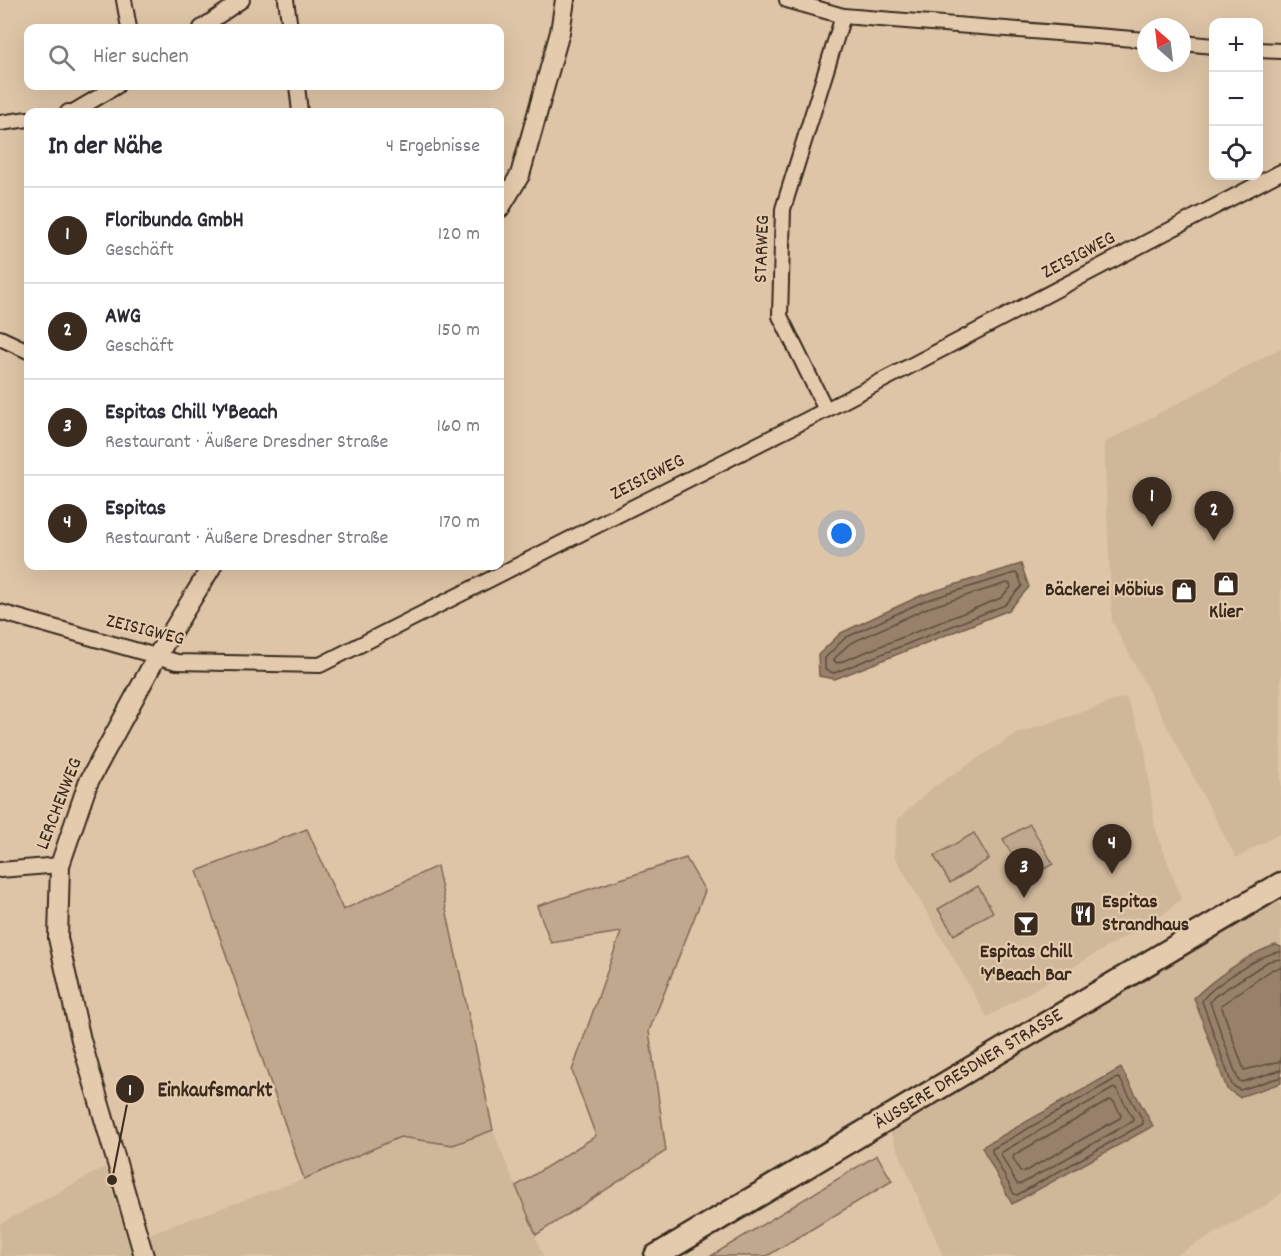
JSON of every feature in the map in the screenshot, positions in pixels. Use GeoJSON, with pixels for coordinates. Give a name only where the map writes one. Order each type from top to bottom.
{"type":"FeatureCollection","features":[{"type":"Feature","properties":{"kind":"main road","name":"ÄUSSERE DRESDNER STRASSE"},"geometry":{"type":"LineString","coordinates":[[656,1256],[1281,884]]}},
{"type":"Feature","properties":{"kind":"street"},"geometry":{"type":"LineString","coordinates":[[124,0],[128,24]]}},
{"type":"Feature","properties":{"kind":"street"},"geometry":{"type":"LineString","coordinates":[[207,24],[242,0]]}},
{"type":"Feature","properties":{"kind":"street"},"geometry":{"type":"LineString","coordinates":[[286,0],[289,24]]}},
{"type":"Feature","properties":{"kind":"street"},"geometry":{"type":"LineString","coordinates":[[504,201],[520,175],[560,32],[565,0]]}},
{"type":"Feature","properties":{"kind":"street"},"geometry":{"type":"LineString","coordinates":[[788,0],[843,16],[1137,39]]}},
{"type":"Feature","properties":{"kind":"street","name":"STARWEG"},"geometry":{"type":"LineString","coordinates":[[826,410],[780,316],[783,209],[843,16]]}},
{"type":"Feature","properties":{"kind":"street"},"geometry":{"type":"LineString","coordinates":[[1191,44],[1209,46]]}},
{"type":"Feature","properties":{"kind":"street"},"geometry":{"type":"LineString","coordinates":[[1263,50],[1281,51]]}},
{"type":"Feature","properties":{"kind":"street"},"geometry":{"type":"LineString","coordinates":[[80,108],[110,90]]}},
{"type":"Feature","properties":{"kind":"street"},"geometry":{"type":"LineString","coordinates":[[297,90],[300,108]]}},
{"type":"Feature","properties":{"kind":"street"},"geometry":{"type":"LineString","coordinates":[[0,123],[24,120]]}},
{"type":"Feature","properties":{"kind":"street","name":"ZEISIGWEG"},"geometry":{"type":"LineString","coordinates":[[0,612],[177,662],[320,665],[826,410],[1281,172]]}},
{"type":"Feature","properties":{"kind":"street"},"geometry":{"type":"LineString","coordinates":[[0,338],[24,349]]}},
{"type":"Feature","properties":{"kind":"street","name":"LERCHENWEG"},"geometry":{"type":"LineString","coordinates":[[144,1256],[81,1040],[58,938],[60,865],[88,783],[157,656],[210,570]]}},
{"type":"Feature","properties":{"kind":"street"},"geometry":{"type":"LineString","coordinates":[[0,870],[60,865]]}},
{"type":"Feature","properties":{"kind":"shaded area"},"geometry":{"type":"Polygon","coordinates":[[[1281,348],[1281,833],[1236,858],[1112,621],[1104,443],[1281,348]]]}},
{"type":"Feature","properties":{"kind":"shaded area"},"geometry":{"type":"Polygon","coordinates":[[[1126,697],[1144,742],[1155,827],[1181,899],[1164,914],[987,1017],[894,855],[898,819],[932,788],[1014,735],[1126,697]]]}},
{"type":"Feature","properties":{"kind":"shaded area"},"geometry":{"type":"Polygon","coordinates":[[[1030,824],[1053,864],[1026,879],[1003,839],[1030,824]]]}},
{"type":"Feature","properties":{"kind":"shaded area"},"geometry":{"type":"Polygon","coordinates":[[[307,829],[343,910],[437,866],[493,1130],[453,1145],[400,1137],[304,1179],[197,871],[307,829]]]}},
{"type":"Feature","properties":{"kind":"shaded area"},"geometry":{"type":"Polygon","coordinates":[[[974,833],[989,859],[950,883],[934,856],[974,833]]]}},
{"type":"Feature","properties":{"kind":"shaded area"},"geometry":{"type":"Polygon","coordinates":[[[686,858],[705,891],[649,1031],[666,1151],[536,1235],[516,1186],[596,1136],[572,1071],[621,932],[551,943],[537,906],[686,858]]]}},
{"type":"Feature","properties":{"kind":"shaded area"},"geometry":{"type":"Polygon","coordinates":[[[978,886],[993,912],[954,935],[938,909],[978,886]]]}},
{"type":"Feature","properties":{"kind":"shaded area"},"geometry":{"type":"Polygon","coordinates":[[[1273,893],[1281,907],[1281,1194],[1268,1204],[1174,1256],[943,1256],[884,1117],[1273,893]]]}},
{"type":"Feature","properties":{"kind":"shaded area"},"geometry":{"type":"Polygon","coordinates":[[[493,1130],[543,1256],[155,1256],[148,1234],[304,1179],[400,1137],[453,1145],[493,1130]]]}},
{"type":"Feature","properties":{"kind":"shaded area"},"geometry":{"type":"Polygon","coordinates":[[[877,1155],[892,1181],[767,1256],[711,1256],[877,1155]]]}},
{"type":"Feature","properties":{"kind":"shaded area"},"geometry":{"type":"Polygon","coordinates":[[[105,1167],[132,1256],[0,1256],[0,1224],[105,1167]]]}},
{"type":"Feature","properties":{"kind":"water"},"geometry":{"type":"Polygon","coordinates":[[[1021,564],[1029,587],[1009,610],[835,679],[819,676],[818,655],[841,633],[922,595],[1021,564]]]}},
{"type":"Feature","properties":{"kind":"water"},"geometry":{"type":"Polygon","coordinates":[[[1276,945],[1281,947],[1281,1083],[1239,1097],[1227,1089],[1194,998],[1232,967],[1276,945]]]}},
{"type":"Feature","properties":{"kind":"water"},"geometry":{"type":"Polygon","coordinates":[[[1121,1068],[1153,1126],[1012,1204],[982,1147],[1121,1068]]]}},
{"type":"Feature","properties":{"kind":"place","name":"Floribunda GmbH"},"geometry":{"type":"Point","coordinates":[1152,527]}},
{"type":"Feature","properties":{"kind":"place","name":"AWG"},"geometry":{"type":"Point","coordinates":[1214,541]}},
{"type":"Feature","properties":{"kind":"place","name":"Klier"},"geometry":{"type":"Point","coordinates":[1226,584]}},
{"type":"Feature","properties":{"kind":"place","name":"Bäckerei Möbius"},"geometry":{"type":"Point","coordinates":[1184,591]}},
{"type":"Feature","properties":{"kind":"place","name":"Espitas"},"geometry":{"type":"Point","coordinates":[1112,874]}},
{"type":"Feature","properties":{"kind":"place","name":"Espitas Chill 'Y'Beach"},"geometry":{"type":"Point","coordinates":[1024,898]}},
{"type":"Feature","properties":{"kind":"place","name":"Espitas Strandhaus"},"geometry":{"type":"Point","coordinates":[1083,914]}},
{"type":"Feature","properties":{"kind":"place","name":"Espitas Chill 'Y'Beach Bar"},"geometry":{"type":"Point","coordinates":[1026,924]}},
{"type":"Feature","properties":{"kind":"place","name":"Einkaufsmarkt"},"geometry":{"type":"Point","coordinates":[112,1180]}}]}
